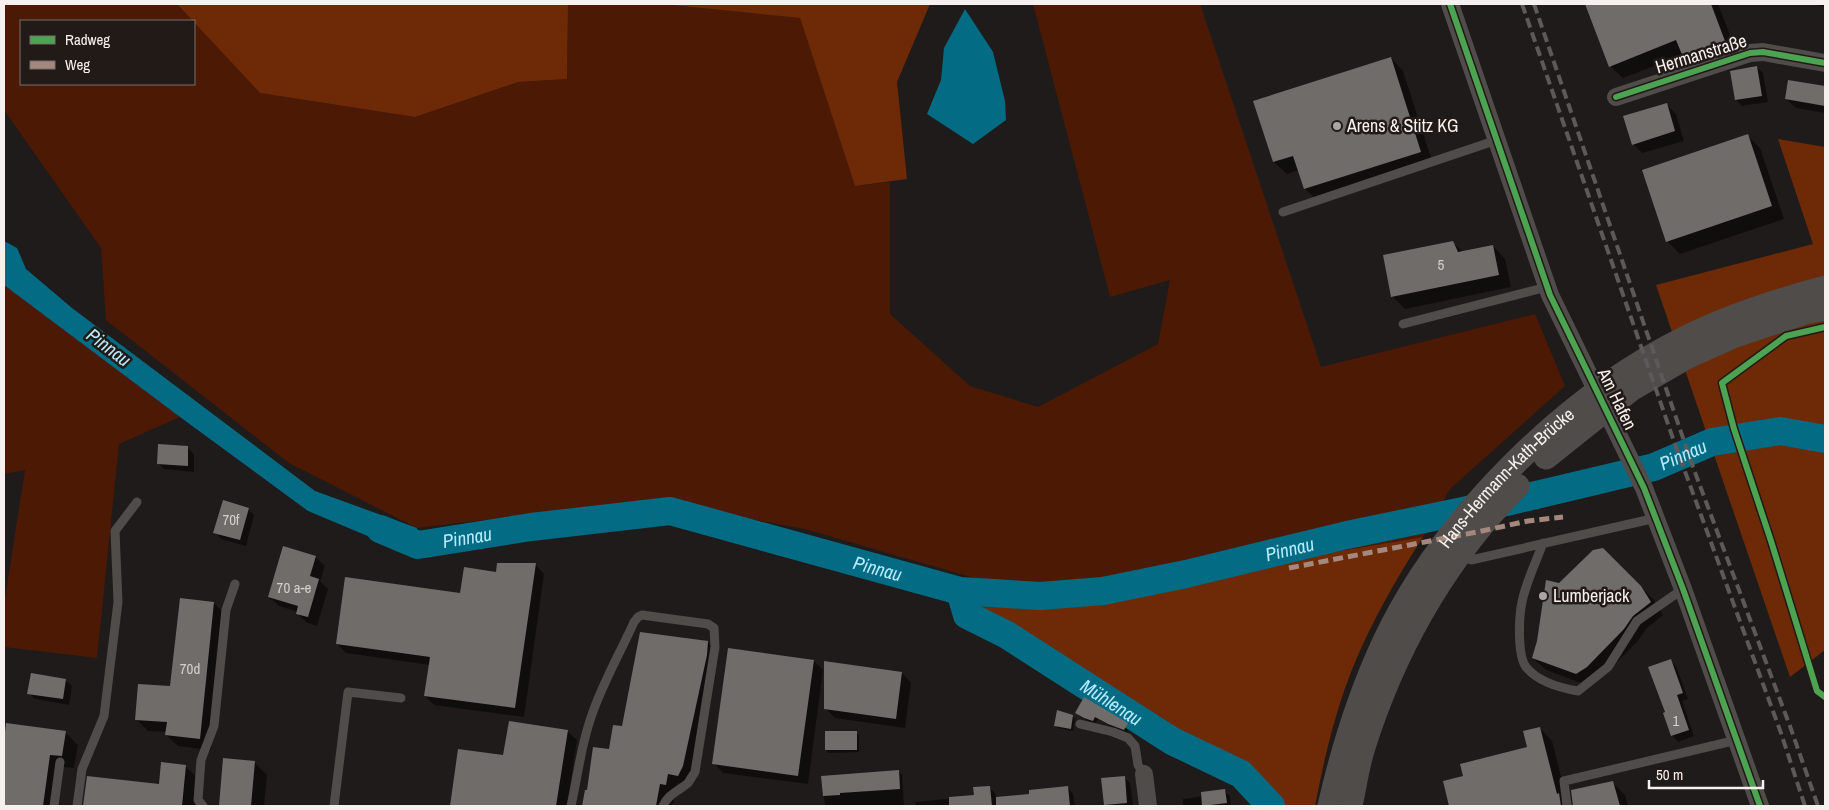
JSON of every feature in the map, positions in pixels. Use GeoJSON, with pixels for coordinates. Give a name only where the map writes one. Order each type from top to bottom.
{"type":"FeatureCollection","features":[{"type":"Feature","properties":{"kind":"main road","name":"Hans-Hermann-Kath-Brücke"},"geometry":{"type":"LineString","coordinates":[[1330,806],[1343,751],[1365,688],[1385,640],[1409,596],[1430,565],[1457,528],[1491,488],[1527,452],[1578,406],[1635,365],[1685,338],[1720,322],[1768,304],[1825,288]]}},
{"type":"Feature","properties":{"kind":"main road","name":"Hans-Hermann-Kath-Brücke"},"geometry":{"type":"LineString","coordinates":[[1350,806],[1362,748],[1400,650],[1423,607],[1448,567],[1509,494],[1546,457],[1631,389],[1688,356],[1735,335],[1825,308]]}},
{"type":"Feature","properties":{"kind":"street","name":"Am Hafen"},"geometry":{"type":"LineString","coordinates":[[1450,4],[1547,287],[1644,488],[1683,589],[1760,806]]}},
{"type":"Feature","properties":{"kind":"street","name":"Hermanstraße"},"geometry":{"type":"LineString","coordinates":[[1616,97],[1750,53],[1763,52],[1825,63]]}},
{"type":"Feature","properties":{"kind":"street"},"geometry":{"type":"LineString","coordinates":[[1144,774],[1148,806]]}},
{"type":"Feature","properties":{"kind":"lane"},"geometry":{"type":"LineString","coordinates":[[1283,212],[1497,140]]}},
{"type":"Feature","properties":{"kind":"lane"},"geometry":{"type":"LineString","coordinates":[[1403,324],[1547,287]]}},
{"type":"Feature","properties":{"kind":"lane"},"geometry":{"type":"LineString","coordinates":[[77,806],[82,769],[104,716],[118,602],[115,531],[137,502]]}},
{"type":"Feature","properties":{"kind":"lane"},"geometry":{"type":"LineString","coordinates":[[1471,560],[1656,518]]}},
{"type":"Feature","properties":{"kind":"lane"},"geometry":{"type":"LineString","coordinates":[[1542,543],[1522,602],[1521,656],[1526,667],[1541,678],[1561,688],[1578,691],[1594,679],[1608,667],[1637,621],[1683,589]]}},
{"type":"Feature","properties":{"kind":"lane"},"geometry":{"type":"LineString","coordinates":[[203,806],[198,800],[201,760],[214,726],[226,610],[235,584]]}},
{"type":"Feature","properties":{"kind":"lane"},"geometry":{"type":"LineString","coordinates":[[571,806],[585,738],[593,710],[634,622],[642,615],[708,624],[714,628],[716,633],[695,772],[688,783],[675,791],[665,801],[663,806]]}},
{"type":"Feature","properties":{"kind":"lane"},"geometry":{"type":"LineString","coordinates":[[334,806],[348,692],[401,698]]}},
{"type":"Feature","properties":{"kind":"lane"},"geometry":{"type":"LineString","coordinates":[[1080,724],[1113,732],[1128,738],[1135,746],[1138,765],[1144,774]]}},
{"type":"Feature","properties":{"kind":"lane"},"geometry":{"type":"LineString","coordinates":[[1568,806],[1564,781],[1736,740]]}},
{"type":"Feature","properties":{"kind":"lane"},"geometry":{"type":"LineString","coordinates":[[54,806],[60,762]]}},
{"type":"Feature","properties":{"kind":"shaded area"},"geometry":{"type":"Polygon","coordinates":[[[4,4],[177,4],[192,20],[20,20],[20,85],[195,85],[195,23],[260,93],[415,117],[518,82],[567,79],[568,4],[661,4],[800,18],[855,186],[890,182],[890,314],[970,386],[1038,407],[1158,344],[1170,280],[1110,297],[1033,4],[1200,4],[1321,367],[1535,314],[1565,386],[1450,489],[1423,537],[1103,591],[974,578],[805,529],[689,508],[553,512],[417,528],[289,463],[106,320],[101,248],[4,110],[4,4]]]}},
{"type":"Feature","properties":{"kind":"shaded area"},"geometry":{"type":"Polygon","coordinates":[[[177,4],[568,4],[567,79],[518,82],[415,117],[260,93],[195,23],[195,20],[192,20],[177,4]]]}},
{"type":"Feature","properties":{"kind":"shaded area"},"geometry":{"type":"Polygon","coordinates":[[[661,4],[930,4],[897,82],[907,179],[855,186],[800,18],[661,4]]]}},
{"type":"Feature","properties":{"kind":"shaded area"},"geometry":{"type":"Polygon","coordinates":[[[1778,139],[1825,147],[1825,650],[1790,677],[1656,285],[1813,244],[1778,139]]]}},
{"type":"Feature","properties":{"kind":"shaded area"},"geometry":{"type":"Polygon","coordinates":[[[4,285],[180,417],[119,444],[97,658],[4,647],[4,605],[25,470],[4,474],[4,285]]]}},
{"type":"Feature","properties":{"kind":"shaded area"},"geometry":{"type":"Polygon","coordinates":[[[1423,537],[1385,600],[1353,667],[1331,736],[1315,806],[1271,806],[1241,774],[1172,741],[1007,635],[967,615],[960,591],[1040,596],[1103,591],[1423,537]]]}},
{"type":"Feature","properties":{"kind":"water"},"geometry":{"type":"Polygon","coordinates":[[[965,9],[993,52],[1005,101],[1006,120],[973,144],[927,114],[941,80],[944,48],[965,9]]]}},
{"type":"Feature","properties":{"kind":"water"},"geometry":{"type":"Polygon","coordinates":[[[4,241],[17,248],[26,269],[72,308],[315,491],[417,528],[413,555],[308,511],[4,285],[4,241]]]}},
{"type":"Feature","properties":{"kind":"building"},"geometry":{"type":"Polygon","coordinates":[[[1585,4],[1711,4],[1725,41],[1683,57],[1676,40],[1609,67],[1585,4]]]}},
{"type":"Feature","properties":{"kind":"building","name":"Arens & Stitz KG"},"geometry":{"type":"Polygon","coordinates":[[[1391,57],[1421,152],[1304,189],[1293,156],[1273,162],[1253,101],[1391,57]]]}},
{"type":"Feature","properties":{"kind":"building"},"geometry":{"type":"Polygon","coordinates":[[[1757,66],[1762,96],[1735,100],[1730,71],[1757,66]]]}},
{"type":"Feature","properties":{"kind":"building"},"geometry":{"type":"Polygon","coordinates":[[[1788,80],[1825,86],[1825,106],[1785,99],[1788,80]]]}},
{"type":"Feature","properties":{"kind":"building"},"geometry":{"type":"Polygon","coordinates":[[[1667,103],[1675,131],[1632,145],[1623,116],[1667,103]]]}},
{"type":"Feature","properties":{"kind":"building"},"geometry":{"type":"Polygon","coordinates":[[[1748,134],[1772,206],[1666,242],[1642,170],[1748,134]]]}},
{"type":"Feature","properties":{"kind":"building"},"geometry":{"type":"Polygon","coordinates":[[[1453,241],[1458,252],[1493,245],[1499,275],[1391,297],[1383,255],[1453,241]]]}},
{"type":"Feature","properties":{"kind":"building"},"geometry":{"type":"Polygon","coordinates":[[[158,444],[188,446],[188,466],[157,464],[158,444]]]}},
{"type":"Feature","properties":{"kind":"building"},"geometry":{"type":"Polygon","coordinates":[[[223,500],[249,508],[240,540],[213,533],[223,500]]]}},
{"type":"Feature","properties":{"kind":"building"},"geometry":{"type":"Polygon","coordinates":[[[283,546],[316,556],[310,576],[319,579],[308,617],[296,614],[298,606],[268,597],[283,546]]]}},
{"type":"Feature","properties":{"kind":"building"},"geometry":{"type":"Polygon","coordinates":[[[1603,548],[1641,586],[1651,602],[1633,616],[1624,629],[1587,667],[1576,674],[1532,658],[1537,641],[1546,580],[1559,583],[1593,550],[1603,548]]]}},
{"type":"Feature","properties":{"kind":"building"},"geometry":{"type":"Polygon","coordinates":[[[497,563],[536,563],[515,708],[424,696],[430,657],[336,644],[345,577],[460,593],[464,567],[496,572],[497,563]]]}},
{"type":"Feature","properties":{"kind":"building"},"geometry":{"type":"Polygon","coordinates":[[[180,598],[214,602],[200,739],[165,735],[167,722],[135,720],[138,684],[170,686],[180,598]]]}},
{"type":"Feature","properties":{"kind":"building"},"geometry":{"type":"Polygon","coordinates":[[[640,632],[708,641],[707,655],[683,766],[678,776],[668,774],[666,785],[660,784],[656,806],[582,806],[585,790],[587,790],[593,747],[609,749],[613,725],[622,726],[640,632]]]}},
{"type":"Feature","properties":{"kind":"building"},"geometry":{"type":"Polygon","coordinates":[[[728,648],[814,660],[798,776],[712,764],[728,648]]]}},
{"type":"Feature","properties":{"kind":"building"},"geometry":{"type":"Polygon","coordinates":[[[1671,659],[1683,693],[1677,695],[1689,730],[1671,736],[1663,713],[1665,712],[1648,667],[1671,659]]]}},
{"type":"Feature","properties":{"kind":"building"},"geometry":{"type":"Polygon","coordinates":[[[824,661],[902,672],[896,719],[824,709],[824,661]]]}},
{"type":"Feature","properties":{"kind":"building"},"geometry":{"type":"Polygon","coordinates":[[[31,673],[66,679],[63,699],[27,694],[31,673]]]}},
{"type":"Feature","properties":{"kind":"building"},"geometry":{"type":"Polygon","coordinates":[[[1084,697],[1128,723],[1124,730],[1095,717],[1093,721],[1075,713],[1084,697]]]}},
{"type":"Feature","properties":{"kind":"building"},"geometry":{"type":"Polygon","coordinates":[[[1057,710],[1073,715],[1071,729],[1054,726],[1057,710]]]}},
{"type":"Feature","properties":{"kind":"building"},"geometry":{"type":"Polygon","coordinates":[[[509,721],[568,730],[556,806],[450,806],[458,749],[503,755],[509,721]]]}},
{"type":"Feature","properties":{"kind":"building"},"geometry":{"type":"Polygon","coordinates":[[[6,723],[66,731],[62,756],[50,755],[43,806],[4,806],[4,741],[6,723]]]}},
{"type":"Feature","properties":{"kind":"building"},"geometry":{"type":"Polygon","coordinates":[[[1540,727],[1561,806],[1449,806],[1443,781],[1463,776],[1460,764],[1527,747],[1523,731],[1540,727]]]}},
{"type":"Feature","properties":{"kind":"building"},"geometry":{"type":"Polygon","coordinates":[[[825,731],[857,731],[857,750],[825,750],[825,731]]]}},
{"type":"Feature","properties":{"kind":"building"},"geometry":{"type":"Polygon","coordinates":[[[223,758],[255,761],[251,806],[219,806],[223,758]]]}},
{"type":"Feature","properties":{"kind":"building"},"geometry":{"type":"Polygon","coordinates":[[[161,762],[186,765],[182,806],[83,806],[87,776],[159,784],[161,762]]]}},
{"type":"Feature","properties":{"kind":"building"},"geometry":{"type":"Polygon","coordinates":[[[899,770],[900,789],[823,796],[821,776],[899,770]]]}},
{"type":"Feature","properties":{"kind":"building"},"geometry":{"type":"Polygon","coordinates":[[[1125,776],[1127,803],[1104,805],[1101,778],[1125,776]]]}},
{"type":"Feature","properties":{"kind":"building"},"geometry":{"type":"Polygon","coordinates":[[[1613,781],[1620,806],[1573,806],[1571,790],[1613,781]]]}},
{"type":"Feature","properties":{"kind":"building"},"geometry":{"type":"Polygon","coordinates":[[[990,786],[992,806],[949,806],[949,797],[974,795],[973,787],[990,786]]]}},
{"type":"Feature","properties":{"kind":"building"},"geometry":{"type":"Polygon","coordinates":[[[1068,786],[1070,806],[996,806],[996,797],[1029,794],[1029,790],[1068,786]]]}},
{"type":"Feature","properties":{"kind":"building"},"geometry":{"type":"Polygon","coordinates":[[[1225,789],[1227,803],[1202,806],[1201,792],[1225,789]]]}},
{"type":"Feature","properties":{"kind":"waterway","name":"Pinnau"},"geometry":{"type":"LineString","coordinates":[[380,529],[418,545],[531,527],[670,511],[960,591],[1040,596],[1103,591],[1186,574],[1347,535],[1511,501],[1654,467],[1712,442],[1780,431],[1825,439]]}},
{"type":"Feature","properties":{"kind":"waterway","name":"Mühlenau"},"geometry":{"type":"LineString","coordinates":[[960,591],[967,615],[1007,635],[1172,741],[1241,774],[1271,806]]}},
{"type":"Feature","properties":{"kind":"railway"},"geometry":{"type":"LineString","coordinates":[[1522,4],[1676,447],[1781,733],[1805,806]]}},
{"type":"Feature","properties":{"kind":"railway"},"geometry":{"type":"LineString","coordinates":[[1534,4],[1693,467],[1818,806]]}},
{"type":"Feature","properties":{"kind":"marked path"},"geometry":{"type":"LineString","coordinates":[[1289,568],[1528,521],[1563,517]]}},
{"type":"Feature","properties":{"kind":"cycle path"},"geometry":{"type":"LineString","coordinates":[[1450,4],[1550,295],[1644,488],[1683,589],[1760,806]]}},
{"type":"Feature","properties":{"kind":"cycle path"},"geometry":{"type":"LineString","coordinates":[[1616,97],[1750,53],[1763,52],[1825,63]]}},
{"type":"Feature","properties":{"kind":"cycle path"},"geometry":{"type":"LineString","coordinates":[[1825,327],[1786,336],[1722,383],[1734,429],[1817,691],[1825,697]]}},
{"type":"Feature","properties":{"kind":"place","name":"Arens & Stitz KG"},"geometry":{"type":"Point","coordinates":[1337,126]}},
{"type":"Feature","properties":{"kind":"place","name":"Lumberjack"},"geometry":{"type":"Point","coordinates":[1543,596]}}]}
